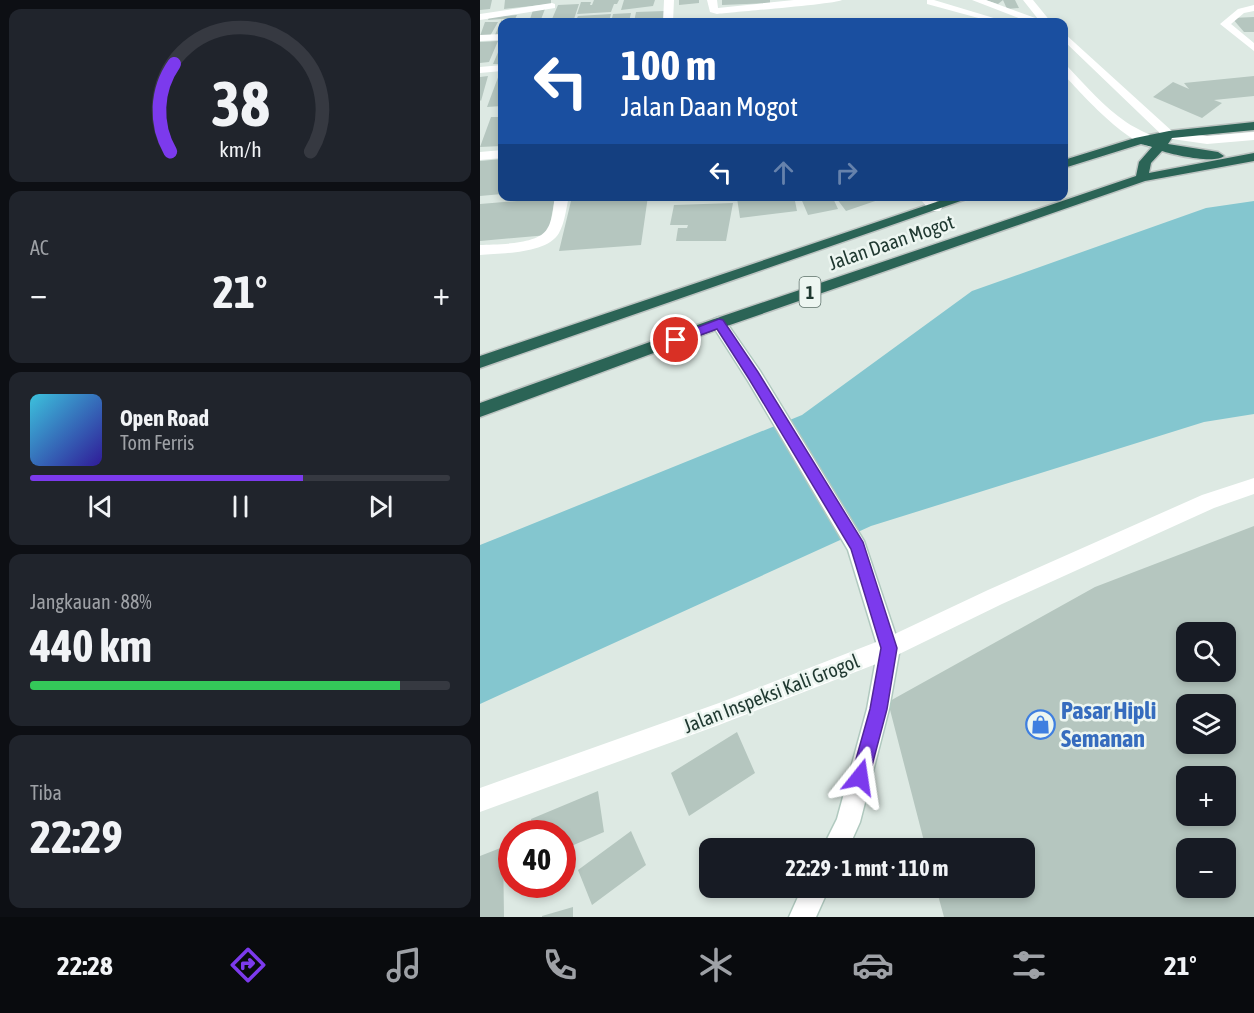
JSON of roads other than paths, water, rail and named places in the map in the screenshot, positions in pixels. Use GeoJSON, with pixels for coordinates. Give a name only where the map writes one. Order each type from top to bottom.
{"type":"FeatureCollection","features":[{"type":"Feature","properties":{"kind":"highway"},"geometry":{"type":"LineString","coordinates":[[1142,178],[1145,162],[1163,143],[1254,126]]}},
{"type":"Feature","properties":{"kind":"highway"},"geometry":{"type":"LineString","coordinates":[[1068,163],[1122,145],[1144,141],[1163,143],[1190,153],[1249,157]]}},
{"type":"Feature","properties":{"kind":"highway","name":"Jalan Daan Mogot"},"geometry":{"type":"LineString","coordinates":[[480,410],[719,323],[1142,178],[1249,157]]}},
{"type":"Feature","properties":{"kind":"highway","name":"Jalan Daan Mogot"},"geometry":{"type":"LineString","coordinates":[[480,362],[955,201]]}},
{"type":"Feature","properties":{"kind":"street"},"geometry":{"type":"LineString","coordinates":[[668,18],[669,0]]}},
{"type":"Feature","properties":{"kind":"street"},"geometry":{"type":"LineString","coordinates":[[712,0],[712,9],[717,11],[837,0]]}},
{"type":"Feature","properties":{"kind":"street"},"geometry":{"type":"LineString","coordinates":[[917,0],[934,1],[989,18]]}},
{"type":"Feature","properties":{"kind":"street"},"geometry":{"type":"LineString","coordinates":[[977,0],[1026,18]]}},
{"type":"Feature","properties":{"kind":"street"},"geometry":{"type":"LineString","coordinates":[[1028,0],[1043,18]]}},
{"type":"Feature","properties":{"kind":"street"},"geometry":{"type":"LineString","coordinates":[[480,17],[552,6]]}},
{"type":"Feature","properties":{"kind":"street"},"geometry":{"type":"LineString","coordinates":[[1254,8],[1238,8],[1226,24],[1254,48]]}},
{"type":"Feature","properties":{"kind":"street"},"geometry":{"type":"LineString","coordinates":[[480,38],[498,38]]}},
{"type":"Feature","properties":{"kind":"street"},"geometry":{"type":"LineString","coordinates":[[1068,40],[1163,143],[1195,150],[1254,148]]}},
{"type":"Feature","properties":{"kind":"street"},"geometry":{"type":"LineString","coordinates":[[480,70],[498,68]]}},
{"type":"Feature","properties":{"kind":"street"},"geometry":{"type":"LineString","coordinates":[[1068,73],[1122,128],[1144,141]]}},
{"type":"Feature","properties":{"kind":"street"},"geometry":{"type":"LineString","coordinates":[[1163,143],[1189,139],[1233,139],[1254,136]]}},
{"type":"Feature","properties":{"kind":"street"},"geometry":{"type":"LineString","coordinates":[[480,156],[498,154]]}},
{"type":"Feature","properties":{"kind":"street"},"geometry":{"type":"LineString","coordinates":[[480,250],[533,244],[548,238],[554,231],[561,201]]}},
{"type":"Feature","properties":{"kind":"street"},"geometry":{"type":"LineString","coordinates":[[929,201],[935,208]]}},
{"type":"Feature","properties":{"kind":"street"},"geometry":{"type":"LineString","coordinates":[[719,323],[754,376],[857,547],[889,648],[875,720],[848,822],[840,838]]}},
{"type":"Feature","properties":{"kind":"street","name":"Jalan Inspeksi Kali Grogol"},"geometry":{"type":"LineString","coordinates":[[480,800],[719,714],[889,648],[995,597],[1209,501],[1254,486]]}},
{"type":"Feature","properties":{"kind":"street"},"geometry":{"type":"LineString","coordinates":[[802,917],[811,898]]}},
{"type":"Feature","properties":{"kind":"water"},"geometry":{"type":"Polygon","coordinates":[[[1254,201],[1254,414],[1204,422],[871,526],[480,704],[480,545],[802,415],[972,291],[1206,208],[1254,201]]]}},
{"type":"Feature","properties":{"kind":"place","name":"Pasar Hipli Semanan"},"geometry":{"type":"Point","coordinates":[1040,724]}}]}
